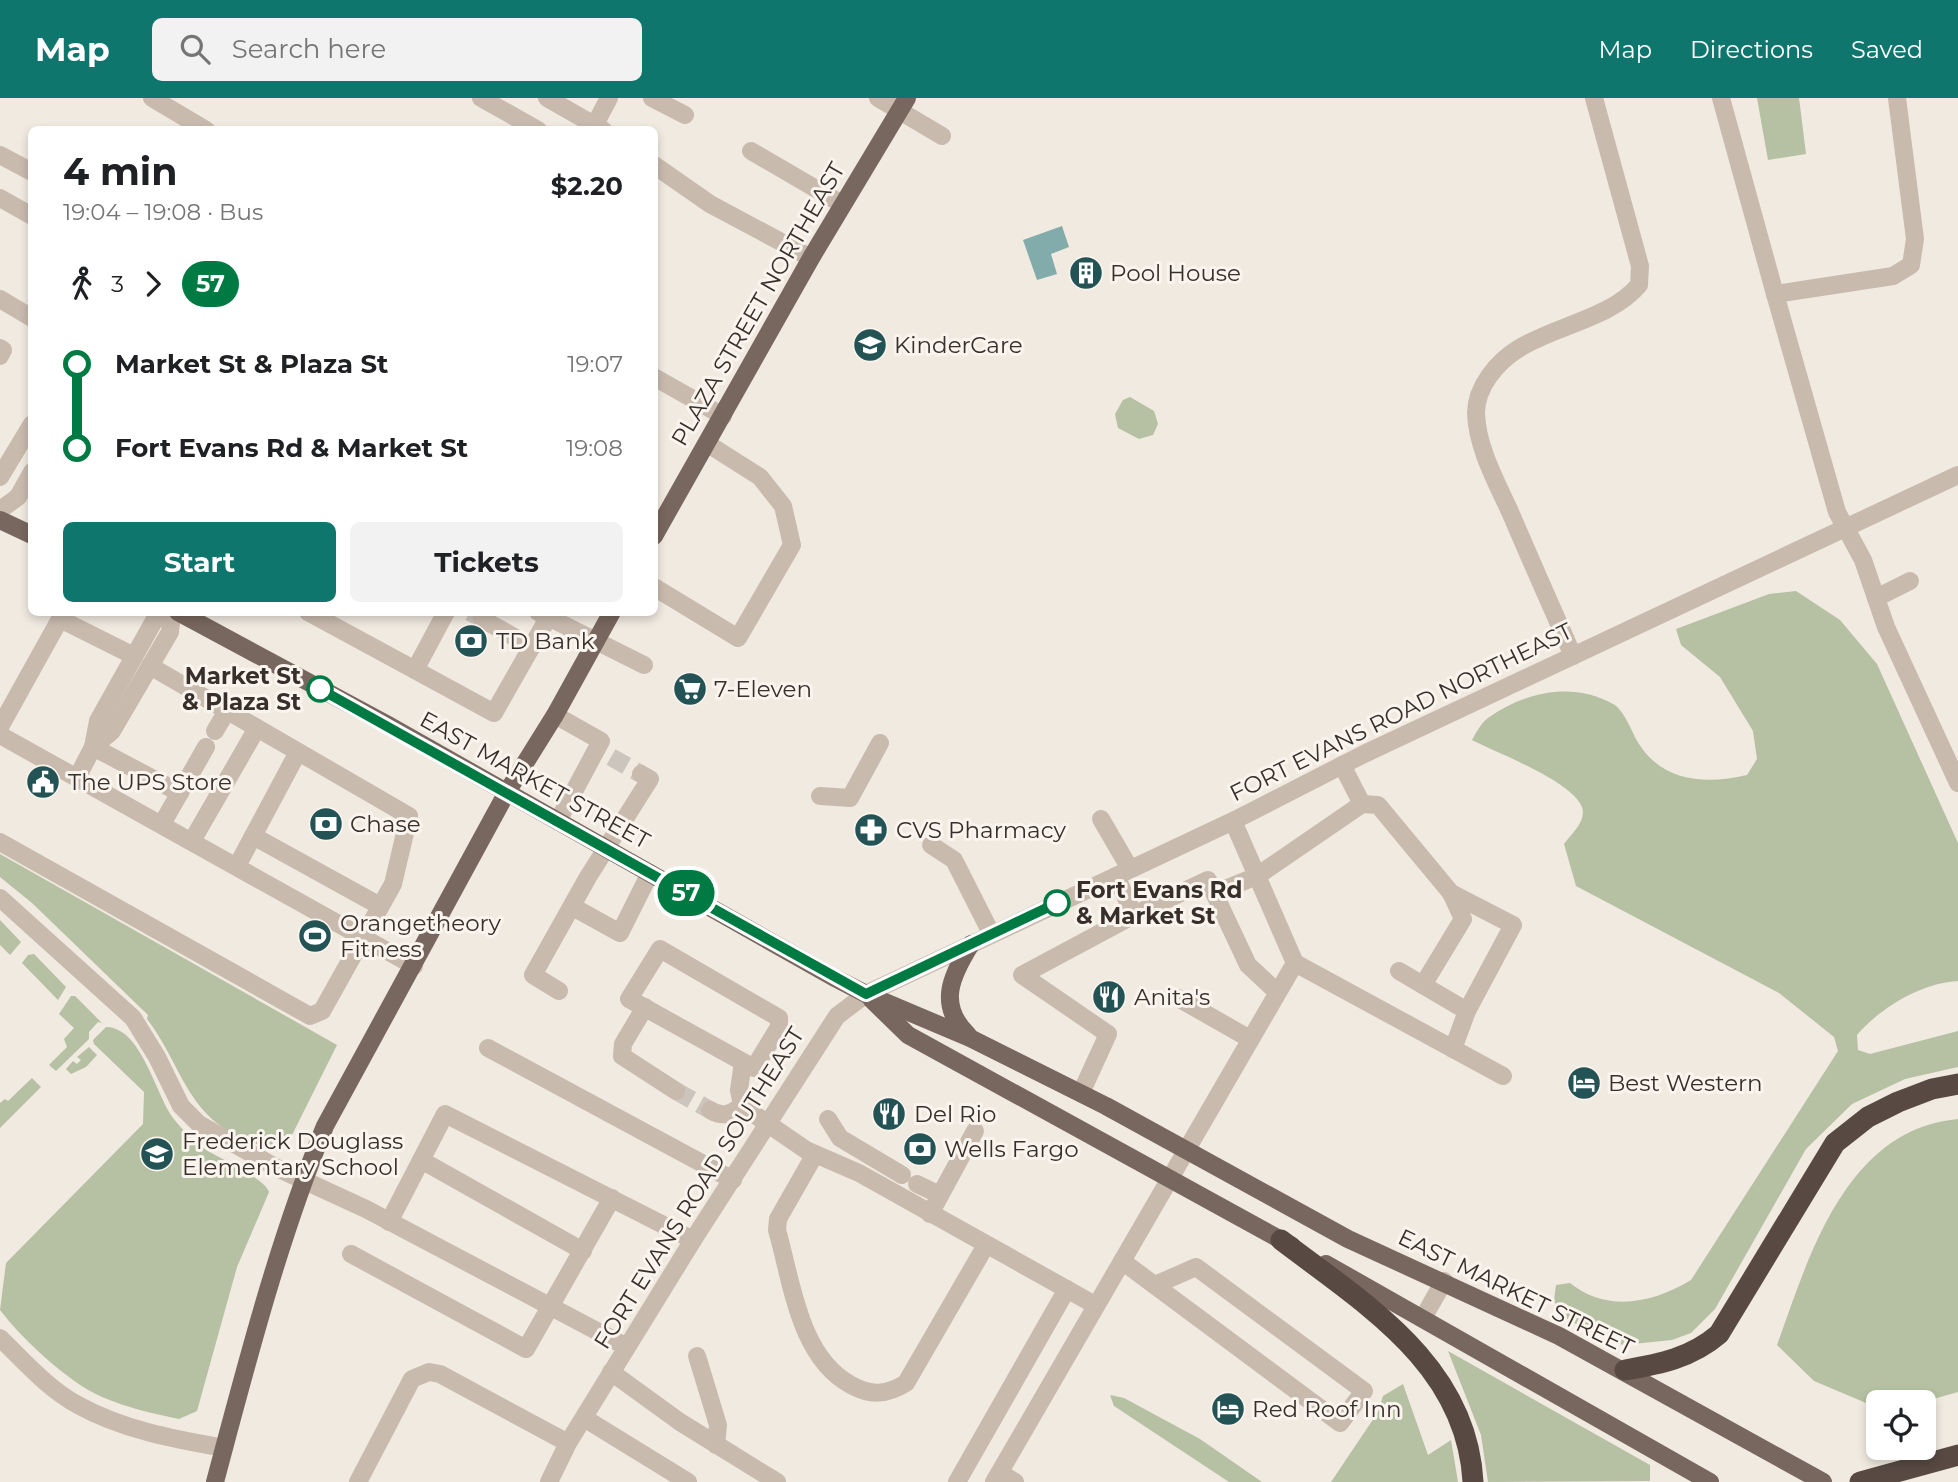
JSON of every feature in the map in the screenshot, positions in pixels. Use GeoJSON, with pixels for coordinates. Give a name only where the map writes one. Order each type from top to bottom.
{"type":"FeatureCollection","features":[{"type":"Feature","properties":{"kind":"highway"},"geometry":{"type":"LineString","coordinates":[[1625,1370],[1671,1361],[1704,1346],[1719,1334],[1835,1143],[1878,1112],[1932,1090],[1958,1084]]}},
{"type":"Feature","properties":{"kind":"highway"},"geometry":{"type":"LineString","coordinates":[[1281,1240],[1399,1330],[1421,1354],[1455,1409],[1466,1441],[1474,1482]]}},
{"type":"Feature","properties":{"kind":"highway"},"geometry":{"type":"LineString","coordinates":[[1860,1482],[1958,1455]]}},
{"type":"Feature","properties":{"kind":"main road","name":"PLAZA STREET NORTHEAST"},"geometry":{"type":"LineString","coordinates":[[658,529],[842,204],[903,104]]}},
{"type":"Feature","properties":{"kind":"main road"},"geometry":{"type":"LineString","coordinates":[[0,520],[28,533]]}},
{"type":"Feature","properties":{"kind":"main road","name":"EAST MARKET STREET"},"geometry":{"type":"LineString","coordinates":[[185,616],[507,792],[866,994],[970,1038],[1081,1093],[1348,1238],[1444,1281],[1625,1370],[1823,1482]]}},
{"type":"Feature","properties":{"kind":"main road"},"geometry":{"type":"LineString","coordinates":[[215,1482],[272,1274],[302,1181],[341,1094],[507,792],[555,715],[610,616]]}},
{"type":"Feature","properties":{"kind":"main road"},"geometry":{"type":"LineString","coordinates":[[970,1038],[956,1023],[949,990],[959,963],[971,944]]}},
{"type":"Feature","properties":{"kind":"main road","name":"EAST MARKET STREET"},"geometry":{"type":"LineString","coordinates":[[866,994],[908,1035],[1423,1318],[1710,1482]]}},
{"type":"Feature","properties":{"kind":"street"},"geometry":{"type":"LineString","coordinates":[[152,98],[199,126]]}},
{"type":"Feature","properties":{"kind":"street"},"geometry":{"type":"LineString","coordinates":[[481,98],[531,126]]}},
{"type":"Feature","properties":{"kind":"street"},"geometry":{"type":"LineString","coordinates":[[547,98],[593,126]]}},
{"type":"Feature","properties":{"kind":"street"},"geometry":{"type":"LineString","coordinates":[[597,126],[609,98]]}},
{"type":"Feature","properties":{"kind":"street"},"geometry":{"type":"LineString","coordinates":[[652,98],[685,115]]}},
{"type":"Feature","properties":{"kind":"street"},"geometry":{"type":"LineString","coordinates":[[878,98],[903,104],[942,136]]}},
{"type":"Feature","properties":{"kind":"street"},"geometry":{"type":"LineString","coordinates":[[1573,656],[1493,475],[1480,440],[1476,412],[1479,392],[1509,354],[1555,330],[1617,304],[1639,285],[1640,266],[1594,98]]}},
{"type":"Feature","properties":{"kind":"street"},"geometry":{"type":"LineString","coordinates":[[1720,98],[1837,512],[1847,528],[1886,626],[1958,783]]}},
{"type":"Feature","properties":{"kind":"street"},"geometry":{"type":"LineString","coordinates":[[1775,294],[1893,276],[1911,265],[1915,239],[1896,98]]}},
{"type":"Feature","properties":{"kind":"street"},"geometry":{"type":"LineString","coordinates":[[751,151],[842,204]]}},
{"type":"Feature","properties":{"kind":"street"},"geometry":{"type":"LineString","coordinates":[[0,155],[28,170]]}},
{"type":"Feature","properties":{"kind":"street"},"geometry":{"type":"LineString","coordinates":[[658,168],[710,204],[811,258]]}},
{"type":"Feature","properties":{"kind":"street"},"geometry":{"type":"LineString","coordinates":[[1,200],[28,214]]}},
{"type":"Feature","properties":{"kind":"street"},"geometry":{"type":"LineString","coordinates":[[0,299],[28,315]]}},
{"type":"Feature","properties":{"kind":"street"},"geometry":{"type":"LineString","coordinates":[[0,348],[4,350],[0,356]]}},
{"type":"Feature","properties":{"kind":"street"},"geometry":{"type":"LineString","coordinates":[[658,379],[723,416]]}},
{"type":"Feature","properties":{"kind":"street"},"geometry":{"type":"LineString","coordinates":[[0,477],[28,431]]}},
{"type":"Feature","properties":{"kind":"street"},"geometry":{"type":"LineString","coordinates":[[658,589],[738,638],[792,545],[783,506],[760,477],[708,444]]}},
{"type":"Feature","properties":{"kind":"street","name":"FORT EVANS ROAD NORTHEAST"},"geometry":{"type":"LineString","coordinates":[[866,994],[1233,821],[1342,765],[1958,475]]}},
{"type":"Feature","properties":{"kind":"street"},"geometry":{"type":"LineString","coordinates":[[0,510],[18,497],[28,479]]}},
{"type":"Feature","properties":{"kind":"street"},"geometry":{"type":"LineString","coordinates":[[1876,598],[1910,581]]}},
{"type":"Feature","properties":{"kind":"street"},"geometry":{"type":"LineString","coordinates":[[78,778],[93,747],[98,721],[154,621],[163,616]]}},
{"type":"Feature","properties":{"kind":"street"},"geometry":{"type":"LineString","coordinates":[[93,747],[113,731],[170,632],[170,616]]}},
{"type":"Feature","properties":{"kind":"street"},"geometry":{"type":"LineString","coordinates":[[315,616],[494,713],[532,647],[543,616]]}},
{"type":"Feature","properties":{"kind":"street"},"geometry":{"type":"LineString","coordinates":[[415,670],[444,616]]}},
{"type":"Feature","properties":{"kind":"street"},"geometry":{"type":"LineString","coordinates":[[545,616],[644,665]]}},
{"type":"Feature","properties":{"kind":"street"},"geometry":{"type":"LineString","coordinates":[[0,727],[60,619],[134,656]]}},
{"type":"Feature","properties":{"kind":"street"},"geometry":{"type":"LineString","coordinates":[[482,619],[532,647]]}},
{"type":"Feature","properties":{"kind":"street"},"geometry":{"type":"LineString","coordinates":[[0,842],[310,1016],[322,1011],[393,884],[409,816],[150,666]]}},
{"type":"Feature","properties":{"kind":"street"},"geometry":{"type":"LineString","coordinates":[[162,824],[228,709]]}},
{"type":"Feature","properties":{"kind":"street"},"geometry":{"type":"LineString","coordinates":[[555,715],[604,744],[558,821]]}},
{"type":"Feature","properties":{"kind":"street"},"geometry":{"type":"LineString","coordinates":[[192,841],[257,728]]}},
{"type":"Feature","properties":{"kind":"street"},"geometry":{"type":"LineString","coordinates":[[0,735],[414,965]]}},
{"type":"Feature","properties":{"kind":"street"},"geometry":{"type":"LineString","coordinates":[[820,796],[849,798],[880,743]]}},
{"type":"Feature","properties":{"kind":"street"},"geometry":{"type":"LineString","coordinates":[[93,747],[180,793]]}},
{"type":"Feature","properties":{"kind":"street"},"geometry":{"type":"LineString","coordinates":[[237,866],[298,752]]}},
{"type":"Feature","properties":{"kind":"street"},"geometry":{"type":"LineString","coordinates":[[1342,765],[1362,804]]}},
{"type":"Feature","properties":{"kind":"street"},"geometry":{"type":"LineString","coordinates":[[559,991],[533,975],[606,848],[650,779],[641,774]]}},
{"type":"Feature","properties":{"kind":"street"},"geometry":{"type":"LineString","coordinates":[[1215,893],[1257,876],[1362,804],[1378,805],[1451,893],[1463,919],[1423,985]]}},
{"type":"Feature","properties":{"kind":"street"},"geometry":{"type":"LineString","coordinates":[[1101,819],[1123,873],[1134,915]]}},
{"type":"Feature","properties":{"kind":"street"},"geometry":{"type":"LineString","coordinates":[[1233,821],[1295,963],[1503,1076]]}},
{"type":"Feature","properties":{"kind":"street"},"geometry":{"type":"LineString","coordinates":[[253,836],[380,906]]}},
{"type":"Feature","properties":{"kind":"street"},"geometry":{"type":"LineString","coordinates":[[931,845],[954,860],[991,933]]}},
{"type":"Feature","properties":{"kind":"street"},"geometry":{"type":"LineString","coordinates":[[573,906],[620,933],[650,873]]}},
{"type":"Feature","properties":{"kind":"street"},"geometry":{"type":"LineString","coordinates":[[1081,1093],[1108,1034],[1022,975],[1134,915],[1208,880],[1248,965],[1277,992]]}},
{"type":"Feature","properties":{"kind":"street"},"geometry":{"type":"LineString","coordinates":[[1451,893],[1513,925],[1467,1010],[1453,1049]]}},
{"type":"Feature","properties":{"kind":"street"},"geometry":{"type":"LineString","coordinates":[[0,898],[133,1018],[157,1057],[181,1106],[199,1124],[302,1181],[389,1222],[627,1347]]}},
{"type":"Feature","properties":{"kind":"street"},"geometry":{"type":"LineString","coordinates":[[660,948],[779,1018],[779,1027],[754,1068],[743,1062],[629,999],[660,948]]}},
{"type":"Feature","properties":{"kind":"street"},"geometry":{"type":"LineString","coordinates":[[1003,1479],[1095,1305],[1295,963]]}},
{"type":"Feature","properties":{"kind":"street"},"geometry":{"type":"LineString","coordinates":[[1399,971],[1467,1010]]}},
{"type":"Feature","properties":{"kind":"street","name":"FORT EVANS ROAD SOUTHEAST"},"geometry":{"type":"LineString","coordinates":[[549,1482],[568,1443],[693,1240],[837,1016],[866,994]]}},
{"type":"Feature","properties":{"kind":"street"},"geometry":{"type":"LineString","coordinates":[[1178,998],[1250,1040]]}},
{"type":"Feature","properties":{"kind":"street"},"geometry":{"type":"LineString","coordinates":[[645,1007],[623,1045],[622,1056],[676,1091]]}},
{"type":"Feature","properties":{"kind":"street"},"geometry":{"type":"LineString","coordinates":[[488,1048],[733,1180]]}},
{"type":"Feature","properties":{"kind":"street"},"geometry":{"type":"LineString","coordinates":[[743,1062],[739,1090],[742,1106],[767,1125],[815,1154],[848,1167],[1095,1305]]}},
{"type":"Feature","properties":{"kind":"street"},"geometry":{"type":"LineString","coordinates":[[710,1110],[717,1115],[728,1115],[742,1106]]}},
{"type":"Feature","properties":{"kind":"street"},"geometry":{"type":"LineString","coordinates":[[389,1222],[445,1114],[693,1240]]}},
{"type":"Feature","properties":{"kind":"street"},"geometry":{"type":"LineString","coordinates":[[828,1119],[840,1138],[940,1195]]}},
{"type":"Feature","properties":{"kind":"street"},"geometry":{"type":"LineString","coordinates":[[930,1214],[975,1131]]}},
{"type":"Feature","properties":{"kind":"street"},"geometry":{"type":"LineString","coordinates":[[815,1154],[778,1219],[777,1230],[806,1332],[826,1365],[842,1381],[860,1391],[878,1394],[893,1392],[906,1383],[986,1245]]}},
{"type":"Feature","properties":{"kind":"street"},"geometry":{"type":"LineString","coordinates":[[421,1160],[583,1251]]}},
{"type":"Feature","properties":{"kind":"street"},"geometry":{"type":"LineString","coordinates":[[351,1254],[526,1349],[612,1198]]}},
{"type":"Feature","properties":{"kind":"street"},"geometry":{"type":"LineString","coordinates":[[1122,1261],[1340,1423],[1364,1391],[1196,1267],[1155,1285]]}},
{"type":"Feature","properties":{"kind":"street"},"geometry":{"type":"LineString","coordinates":[[1423,1318],[1444,1281]]}},
{"type":"Feature","properties":{"kind":"street"},"geometry":{"type":"LineString","coordinates":[[957,1482],[1067,1289]]}},
{"type":"Feature","properties":{"kind":"street"},"geometry":{"type":"LineString","coordinates":[[0,1338],[51,1387],[77,1405],[172,1439],[224,1448]]}},
{"type":"Feature","properties":{"kind":"street"},"geometry":{"type":"LineString","coordinates":[[697,1356],[718,1425],[716,1445]]}},
{"type":"Feature","properties":{"kind":"street"},"geometry":{"type":"LineString","coordinates":[[611,1373],[716,1445],[777,1482]]}},
{"type":"Feature","properties":{"kind":"street"},"geometry":{"type":"LineString","coordinates":[[358,1482],[412,1378],[420,1374],[440,1374],[568,1443]]}},
{"type":"Feature","properties":{"kind":"street"},"geometry":{"type":"LineString","coordinates":[[584,1418],[688,1482]]}},
{"type":"Feature","properties":{"kind":"green space"},"geometry":{"type":"Polygon","coordinates":[[[1757,98],[1799,98],[1806,154],[1768,160],[1757,98]]]}},
{"type":"Feature","properties":{"kind":"green space"},"geometry":{"type":"Polygon","coordinates":[[[1130,397],[1154,411],[1158,424],[1153,435],[1139,439],[1118,428],[1115,414],[1123,400],[1130,397]]]}},
{"type":"Feature","properties":{"kind":"green space"},"geometry":{"type":"Polygon","coordinates":[[[1796,591],[1840,620],[1877,664],[1958,843],[1958,981],[1930,986],[1890,1006],[1857,1035],[1858,1050],[1870,1054],[1958,1031],[1958,1067],[1905,1079],[1852,1104],[1806,1149],[1715,1309],[1691,1333],[1672,1340],[1623,1345],[1599,1337],[1560,1315],[1554,1300],[1556,1285],[1570,1283],[1599,1298],[1630,1301],[1661,1294],[1691,1280],[1838,1051],[1834,1037],[1779,993],[1576,886],[1564,844],[1582,817],[1582,807],[1575,797],[1549,778],[1472,740],[1485,720],[1517,702],[1549,693],[1582,693],[1598,697],[1617,707],[1646,753],[1670,772],[1684,777],[1715,780],[1747,775],[1757,759],[1753,731],[1720,677],[1681,645],[1676,629],[1769,594],[1796,591]]]}},
{"type":"Feature","properties":{"kind":"green space"},"geometry":{"type":"Polygon","coordinates":[[[0,854],[337,1045],[290,1139],[278,1146],[280,1152],[228,1131],[212,1118],[188,1089],[147,1019],[148,1015],[32,903],[0,877],[0,854]]]}},
{"type":"Feature","properties":{"kind":"green space"},"geometry":{"type":"Polygon","coordinates":[[[0,920],[21,942],[10,955],[0,945],[0,920]]]}},
{"type":"Feature","properties":{"kind":"green space"},"geometry":{"type":"Polygon","coordinates":[[[34,954],[66,987],[58,1000],[22,963],[28,955],[34,954]]]}},
{"type":"Feature","properties":{"kind":"green space"},"geometry":{"type":"Polygon","coordinates":[[[71,996],[75,996],[102,1023],[98,1022],[89,1032],[89,1039],[56,1071],[49,1065],[67,1047],[64,1039],[74,1028],[59,1014],[71,996]]]}},
{"type":"Feature","properties":{"kind":"green space"},"geometry":{"type":"Polygon","coordinates":[[[106,1027],[118,1030],[138,1049],[166,1107],[188,1136],[206,1150],[258,1180],[269,1192],[237,1267],[197,1411],[179,1419],[120,1404],[89,1390],[46,1359],[0,1310],[6,1263],[143,1124],[144,1092],[94,1044],[93,1040],[106,1027]]]}},
{"type":"Feature","properties":{"kind":"green space"},"geometry":{"type":"Polygon","coordinates":[[[89,1047],[97,1055],[86,1067],[71,1074],[66,1069],[73,1061],[77,1064],[81,1060],[77,1057],[89,1047]]]}},
{"type":"Feature","properties":{"kind":"green space"},"geometry":{"type":"Polygon","coordinates":[[[32,1078],[41,1087],[0,1128],[0,1103],[5,1099],[8,1101],[32,1078]]]}},
{"type":"Feature","properties":{"kind":"green space"},"geometry":{"type":"Polygon","coordinates":[[[1958,1119],[1958,1392],[1936,1398],[1936,1390],[1866,1390],[1866,1403],[1814,1381],[1777,1345],[1803,1274],[1838,1202],[1860,1171],[1887,1146],[1919,1128],[1958,1119]]]}},
{"type":"Feature","properties":{"kind":"green space"},"geometry":{"type":"Polygon","coordinates":[[[1448,1351],[1650,1465],[1650,1481],[1488,1482],[1481,1435],[1448,1351]]]}},
{"type":"Feature","properties":{"kind":"green space"},"geometry":{"type":"Polygon","coordinates":[[[1403,1384],[1428,1455],[1451,1440],[1458,1482],[1331,1482],[1378,1412],[1383,1396],[1403,1384]]]}},
{"type":"Feature","properties":{"kind":"green space"},"geometry":{"type":"Polygon","coordinates":[[[1110,1395],[1124,1398],[1200,1439],[1262,1482],[1229,1482],[1114,1406],[1110,1395]]]}},
{"type":"Feature","properties":{"kind":"water"},"geometry":{"type":"Polygon","coordinates":[[[1062,226],[1069,247],[1051,254],[1057,274],[1037,280],[1023,240],[1062,226]]]}},
{"type":"Feature","properties":{"kind":"tunnel"},"geometry":{"type":"LineString","coordinates":[[477,616],[482,619]]}},
{"type":"Feature","properties":{"kind":"tunnel"},"geometry":{"type":"LineString","coordinates":[[611,757],[641,774]]}},
{"type":"Feature","properties":{"kind":"tunnel"},"geometry":{"type":"LineString","coordinates":[[676,1091],[710,1110]]}},
{"type":"Feature","properties":{"kind":"bus line","name":"57"},"geometry":{"type":"LineString","coordinates":[[320,689],[866,994],[1057,903]]}},
{"type":"Feature","properties":{"kind":"place","name":"Pool House"},"geometry":{"type":"Point","coordinates":[1086,273]}},
{"type":"Feature","properties":{"kind":"place","name":"KinderCare"},"geometry":{"type":"Point","coordinates":[870,345]}},
{"type":"Feature","properties":{"kind":"place","name":"TD Bank"},"geometry":{"type":"Point","coordinates":[471,641]}},
{"type":"Feature","properties":{"kind":"place","name":"Market St & Plaza St"},"geometry":{"type":"Point","coordinates":[320,689]}},
{"type":"Feature","properties":{"kind":"place","name":"7-Eleven"},"geometry":{"type":"Point","coordinates":[690,689]}},
{"type":"Feature","properties":{"kind":"place","name":"The UPS Store"},"geometry":{"type":"Point","coordinates":[43,782]}},
{"type":"Feature","properties":{"kind":"place","name":"Chase"},"geometry":{"type":"Point","coordinates":[326,824]}},
{"type":"Feature","properties":{"kind":"place","name":"CVS Pharmacy"},"geometry":{"type":"Point","coordinates":[871,830]}},
{"type":"Feature","properties":{"kind":"place","name":"Fort Evans Rd & Market St"},"geometry":{"type":"Point","coordinates":[1057,903]}},
{"type":"Feature","properties":{"kind":"place","name":"Orangetheory Fitness"},"geometry":{"type":"Point","coordinates":[315,936]}},
{"type":"Feature","properties":{"kind":"place","name":"Anita's"},"geometry":{"type":"Point","coordinates":[1109,997]}},
{"type":"Feature","properties":{"kind":"place","name":"Best Western"},"geometry":{"type":"Point","coordinates":[1584,1083]}},
{"type":"Feature","properties":{"kind":"place","name":"Del Rio"},"geometry":{"type":"Point","coordinates":[889,1114]}},
{"type":"Feature","properties":{"kind":"place","name":"Wells Fargo"},"geometry":{"type":"Point","coordinates":[920,1149]}},
{"type":"Feature","properties":{"kind":"place","name":"Frederick Douglass Elementary School"},"geometry":{"type":"Point","coordinates":[157,1154]}},
{"type":"Feature","properties":{"kind":"place","name":"Red Roof Inn"},"geometry":{"type":"Point","coordinates":[1228,1409]}}]}
